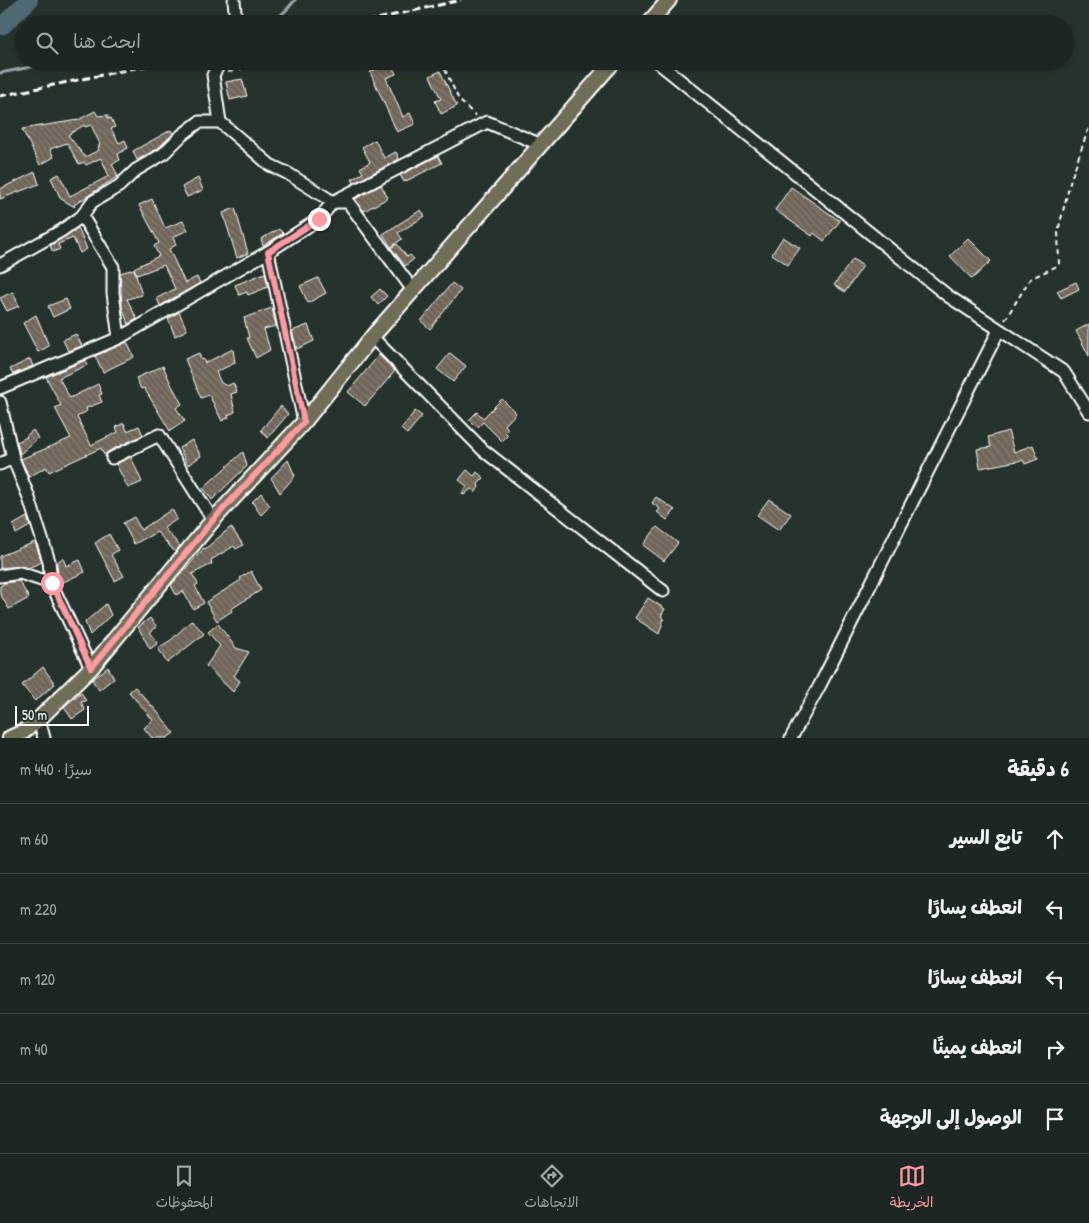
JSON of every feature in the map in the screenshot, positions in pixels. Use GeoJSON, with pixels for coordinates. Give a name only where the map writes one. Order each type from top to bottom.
{"type":"FeatureCollection","features":[{"type":"Feature","properties":{"kind":"main road"},"geometry":{"type":"LineString","coordinates":[[656,15],[669,0]]}},
{"type":"Feature","properties":{"kind":"main road"},"geometry":{"type":"LineString","coordinates":[[10,738],[23,732],[39,719],[91,668],[213,520],[304,422],[372,337],[539,144],[606,70]]}},
{"type":"Feature","properties":{"kind":"street"},"geometry":{"type":"LineString","coordinates":[[234,0],[235,15]]}},
{"type":"Feature","properties":{"kind":"street"},"geometry":{"type":"LineString","coordinates":[[216,70],[213,75],[220,122]]}},
{"type":"Feature","properties":{"kind":"street"},"geometry":{"type":"LineString","coordinates":[[667,70],[948,296],[1064,372],[1089,412]]}},
{"type":"Feature","properties":{"kind":"street"},"geometry":{"type":"LineString","coordinates":[[0,265],[61,231],[82,216],[92,202],[119,186],[136,170],[163,154],[199,122],[220,122],[270,165],[287,173],[333,202],[348,202],[413,290]]}},
{"type":"Feature","properties":{"kind":"street"},"geometry":{"type":"LineString","coordinates":[[0,388],[119,338],[268,252],[319,219],[333,202],[487,122],[539,144]]}},
{"type":"Feature","properties":{"kind":"street"},"geometry":{"type":"LineString","coordinates":[[82,216],[113,267],[113,293],[119,338]]}},
{"type":"Feature","properties":{"kind":"street"},"geometry":{"type":"LineString","coordinates":[[268,252],[304,422]]}},
{"type":"Feature","properties":{"kind":"street"},"geometry":{"type":"LineString","coordinates":[[791,738],[820,685],[999,330]]}},
{"type":"Feature","properties":{"kind":"street"},"geometry":{"type":"LineString","coordinates":[[372,337],[483,450],[663,591]]}},
{"type":"Feature","properties":{"kind":"street"},"geometry":{"type":"LineString","coordinates":[[0,402],[13,458],[28,495],[49,560],[52,583],[91,668]]}},
{"type":"Feature","properties":{"kind":"street"},"geometry":{"type":"LineString","coordinates":[[112,458],[159,436],[213,520]]}},
{"type":"Feature","properties":{"kind":"street"},"geometry":{"type":"LineString","coordinates":[[0,464],[13,458]]}},
{"type":"Feature","properties":{"kind":"street"},"geometry":{"type":"LineString","coordinates":[[0,576],[20,573],[52,583]]}},
{"type":"Feature","properties":{"kind":"street"},"geometry":{"type":"LineString","coordinates":[[39,719],[44,738]]}},
{"type":"Feature","properties":{"kind":"path"},"geometry":{"type":"LineString","coordinates":[[213,75],[237,70]]}},
{"type":"Feature","properties":{"kind":"path"},"geometry":{"type":"LineString","coordinates":[[446,70],[459,100],[472,114],[487,122]]}},
{"type":"Feature","properties":{"kind":"path"},"geometry":{"type":"LineString","coordinates":[[999,330],[1030,279],[1059,265],[1058,231],[1071,179],[1089,128]]}},
{"type":"Feature","properties":{"kind":"building"},"geometry":{"type":"Polygon","coordinates":[[[375,70],[394,70],[396,74],[386,78],[403,117],[410,113],[415,124],[397,132],[370,72],[375,70]]]}},
{"type":"Feature","properties":{"kind":"building"},"geometry":{"type":"Polygon","coordinates":[[[440,71],[457,106],[441,114],[435,101],[441,99],[430,76],[440,71]]]}},
{"type":"Feature","properties":{"kind":"building"},"geometry":{"type":"Polygon","coordinates":[[[242,79],[247,96],[230,100],[226,82],[242,79]]]}},
{"type":"Feature","properties":{"kind":"building"},"geometry":{"type":"Polygon","coordinates":[[[95,111],[98,116],[108,115],[108,119],[111,118],[115,127],[111,129],[119,143],[125,140],[128,148],[118,154],[120,160],[112,164],[118,176],[74,205],[75,207],[61,199],[51,178],[59,174],[70,196],[109,176],[101,158],[86,165],[84,162],[79,164],[67,143],[50,149],[54,157],[40,165],[22,129],[78,120],[95,111]],[[84,125],[68,135],[85,157],[99,150],[100,144],[91,125],[85,127],[84,125]]]}},
{"type":"Feature","properties":{"kind":"building"},"geometry":{"type":"Polygon","coordinates":[[[171,130],[173,134],[158,148],[137,160],[133,151],[171,130]]]}},
{"type":"Feature","properties":{"kind":"building"},"geometry":{"type":"Polygon","coordinates":[[[375,140],[384,158],[396,152],[399,159],[354,183],[352,179],[363,173],[360,168],[370,162],[362,147],[375,140]]]}},
{"type":"Feature","properties":{"kind":"building"},"geometry":{"type":"Polygon","coordinates":[[[438,156],[442,163],[404,182],[400,175],[438,156]]]}},
{"type":"Feature","properties":{"kind":"building"},"geometry":{"type":"Polygon","coordinates":[[[35,172],[39,184],[0,199],[0,189],[35,172]]]}},
{"type":"Feature","properties":{"kind":"building"},"geometry":{"type":"Polygon","coordinates":[[[198,178],[203,190],[187,197],[182,187],[198,178]]]}},
{"type":"Feature","properties":{"kind":"building"},"geometry":{"type":"Polygon","coordinates":[[[381,185],[388,198],[364,211],[355,199],[381,185]]]}},
{"type":"Feature","properties":{"kind":"building"},"geometry":{"type":"Polygon","coordinates":[[[791,187],[840,221],[824,241],[814,233],[812,236],[775,210],[791,187]]]}},
{"type":"Feature","properties":{"kind":"building"},"geometry":{"type":"Polygon","coordinates":[[[152,199],[165,228],[183,221],[188,230],[173,237],[176,245],[169,249],[185,283],[197,277],[200,283],[160,306],[157,298],[175,289],[164,265],[137,275],[134,268],[159,256],[154,246],[159,243],[139,205],[152,199]]]}},
{"type":"Feature","properties":{"kind":"building"},"geometry":{"type":"Polygon","coordinates":[[[235,208],[248,253],[237,258],[223,213],[235,208]]]}},
{"type":"Feature","properties":{"kind":"building"},"geometry":{"type":"Polygon","coordinates":[[[421,210],[425,216],[398,233],[402,239],[391,247],[383,234],[421,210]]]}},
{"type":"Feature","properties":{"kind":"building"},"geometry":{"type":"Polygon","coordinates":[[[78,228],[87,249],[80,253],[73,238],[58,244],[60,249],[53,252],[50,246],[78,228]]]}},
{"type":"Feature","properties":{"kind":"building"},"geometry":{"type":"Polygon","coordinates":[[[279,229],[283,233],[263,246],[261,239],[279,229]]]}},
{"type":"Feature","properties":{"kind":"building"},"geometry":{"type":"Polygon","coordinates":[[[783,237],[800,248],[788,265],[772,254],[783,237]]]}},
{"type":"Feature","properties":{"kind":"building"},"geometry":{"type":"Polygon","coordinates":[[[968,238],[991,261],[972,279],[950,256],[968,238]]]}},
{"type":"Feature","properties":{"kind":"building"},"geometry":{"type":"Polygon","coordinates":[[[397,244],[407,257],[410,255],[414,259],[405,266],[391,248],[397,244]]]}},
{"type":"Feature","properties":{"kind":"building"},"geometry":{"type":"Polygon","coordinates":[[[853,259],[863,266],[845,292],[834,285],[853,259]]]}},
{"type":"Feature","properties":{"kind":"building"},"geometry":{"type":"Polygon","coordinates":[[[134,269],[142,295],[127,299],[137,319],[128,324],[122,307],[120,273],[134,269]]]}},
{"type":"Feature","properties":{"kind":"building"},"geometry":{"type":"Polygon","coordinates":[[[265,273],[268,287],[248,295],[247,292],[239,295],[235,285],[265,273]]]}},
{"type":"Feature","properties":{"kind":"building"},"geometry":{"type":"Polygon","coordinates":[[[318,278],[326,293],[308,303],[300,286],[318,278]]]}},
{"type":"Feature","properties":{"kind":"building"},"geometry":{"type":"Polygon","coordinates":[[[1076,282],[1079,289],[1061,298],[1057,291],[1076,282]]]}},
{"type":"Feature","properties":{"kind":"building"},"geometry":{"type":"Polygon","coordinates":[[[452,283],[461,290],[430,329],[421,321],[452,283]]]}},
{"type":"Feature","properties":{"kind":"building"},"geometry":{"type":"Polygon","coordinates":[[[380,289],[387,296],[378,305],[371,297],[380,289]]]}},
{"type":"Feature","properties":{"kind":"building"},"geometry":{"type":"Polygon","coordinates":[[[13,292],[19,306],[7,311],[0,298],[13,292]]]}},
{"type":"Feature","properties":{"kind":"building"},"geometry":{"type":"Polygon","coordinates":[[[66,299],[70,309],[53,317],[48,306],[66,299]]]}},
{"type":"Feature","properties":{"kind":"building"},"geometry":{"type":"Polygon","coordinates":[[[272,308],[276,326],[264,329],[270,350],[256,358],[247,338],[249,338],[244,318],[272,308]]]}},
{"type":"Feature","properties":{"kind":"building"},"geometry":{"type":"Polygon","coordinates":[[[179,312],[187,330],[175,336],[168,319],[179,312]]]}},
{"type":"Feature","properties":{"kind":"building"},"geometry":{"type":"Polygon","coordinates":[[[36,315],[49,346],[38,352],[23,323],[36,315]]]}},
{"type":"Feature","properties":{"kind":"building"},"geometry":{"type":"Polygon","coordinates":[[[1089,324],[1089,356],[1076,331],[1089,324]]]}},
{"type":"Feature","properties":{"kind":"building"},"geometry":{"type":"Polygon","coordinates":[[[308,325],[314,341],[297,349],[292,331],[308,325]]]}},
{"type":"Feature","properties":{"kind":"building"},"geometry":{"type":"Polygon","coordinates":[[[76,334],[82,346],[68,351],[63,340],[76,334]]]}},
{"type":"Feature","properties":{"kind":"building"},"geometry":{"type":"Polygon","coordinates":[[[127,342],[134,357],[103,372],[95,356],[127,342]]]}},
{"type":"Feature","properties":{"kind":"building"},"geometry":{"type":"Polygon","coordinates":[[[233,349],[235,363],[216,372],[221,383],[227,386],[233,383],[237,392],[231,394],[235,412],[228,415],[229,417],[222,421],[209,395],[201,398],[185,359],[199,353],[201,360],[203,359],[205,363],[233,349]]]}},
{"type":"Feature","properties":{"kind":"building"},"geometry":{"type":"Polygon","coordinates":[[[450,353],[466,366],[453,382],[437,369],[450,353]]]}},
{"type":"Feature","properties":{"kind":"building"},"geometry":{"type":"Polygon","coordinates":[[[379,355],[395,371],[365,406],[348,392],[379,355]]]}},
{"type":"Feature","properties":{"kind":"building"},"geometry":{"type":"Polygon","coordinates":[[[30,359],[33,366],[13,374],[10,369],[30,359]]]}},
{"type":"Feature","properties":{"kind":"building"},"geometry":{"type":"Polygon","coordinates":[[[86,360],[87,365],[59,378],[70,398],[98,384],[102,394],[99,395],[102,402],[86,408],[87,411],[77,417],[91,445],[118,432],[116,427],[124,423],[127,431],[139,426],[143,435],[104,455],[101,448],[49,472],[46,467],[29,477],[21,459],[71,438],[55,408],[61,405],[46,377],[86,360]]]}},
{"type":"Feature","properties":{"kind":"building"},"geometry":{"type":"Polygon","coordinates":[[[163,366],[182,404],[176,408],[185,421],[170,431],[144,388],[141,389],[136,378],[163,366]]]}},
{"type":"Feature","properties":{"kind":"building"},"geometry":{"type":"Polygon","coordinates":[[[502,399],[516,413],[505,425],[508,429],[505,432],[508,435],[502,441],[483,422],[477,428],[469,420],[477,412],[483,418],[502,399]]]}},
{"type":"Feature","properties":{"kind":"building"},"geometry":{"type":"Polygon","coordinates":[[[281,406],[288,414],[268,438],[261,430],[281,406]]]}},
{"type":"Feature","properties":{"kind":"building"},"geometry":{"type":"Polygon","coordinates":[[[415,411],[422,416],[407,434],[401,429],[415,411]]]}},
{"type":"Feature","properties":{"kind":"building"},"geometry":{"type":"Polygon","coordinates":[[[33,430],[38,438],[20,454],[17,442],[27,437],[33,430]]]}},
{"type":"Feature","properties":{"kind":"building"},"geometry":{"type":"Polygon","coordinates":[[[1008,431],[1014,452],[1033,445],[1038,459],[1025,464],[1023,460],[980,468],[977,449],[991,447],[988,437],[1008,431]]]}},
{"type":"Feature","properties":{"kind":"building"},"geometry":{"type":"Polygon","coordinates":[[[192,440],[201,456],[188,465],[179,448],[192,440]]]}},
{"type":"Feature","properties":{"kind":"building"},"geometry":{"type":"Polygon","coordinates":[[[243,452],[247,466],[212,500],[203,488],[243,452]]]}},
{"type":"Feature","properties":{"kind":"building"},"geometry":{"type":"Polygon","coordinates":[[[131,457],[142,482],[128,488],[116,464],[131,457]]]}},
{"type":"Feature","properties":{"kind":"building"},"geometry":{"type":"Polygon","coordinates":[[[288,460],[295,476],[280,493],[271,478],[288,460]]]}},
{"type":"Feature","properties":{"kind":"building"},"geometry":{"type":"Polygon","coordinates":[[[467,470],[474,476],[477,472],[484,478],[478,484],[479,487],[475,493],[471,489],[464,495],[462,493],[467,486],[459,480],[467,470]]]}},
{"type":"Feature","properties":{"kind":"building"},"geometry":{"type":"Polygon","coordinates":[[[261,493],[270,506],[261,515],[252,502],[261,493]]]}},
{"type":"Feature","properties":{"kind":"building"},"geometry":{"type":"Polygon","coordinates":[[[656,497],[675,510],[667,520],[657,512],[660,509],[652,503],[656,497]]]}},
{"type":"Feature","properties":{"kind":"building"},"geometry":{"type":"Polygon","coordinates":[[[769,499],[791,514],[779,530],[757,515],[769,499]]]}},
{"type":"Feature","properties":{"kind":"building"},"geometry":{"type":"Polygon","coordinates":[[[172,509],[177,519],[164,528],[180,546],[175,552],[157,532],[134,544],[123,523],[134,517],[141,530],[172,509]]]}},
{"type":"Feature","properties":{"kind":"building"},"geometry":{"type":"Polygon","coordinates":[[[27,517],[30,526],[16,534],[13,525],[27,517]]]}},
{"type":"Feature","properties":{"kind":"building"},"geometry":{"type":"Polygon","coordinates":[[[231,527],[243,545],[236,549],[234,546],[211,560],[212,564],[192,574],[198,584],[195,586],[204,603],[193,609],[183,591],[176,595],[171,585],[204,548],[231,527]]]}},
{"type":"Feature","properties":{"kind":"building"},"geometry":{"type":"Polygon","coordinates":[[[657,527],[678,543],[664,561],[643,545],[657,527]]]}},
{"type":"Feature","properties":{"kind":"building"},"geometry":{"type":"Polygon","coordinates":[[[109,534],[118,550],[111,555],[124,576],[115,581],[95,543],[109,534]]]}},
{"type":"Feature","properties":{"kind":"building"},"geometry":{"type":"Polygon","coordinates":[[[35,542],[42,562],[28,568],[19,566],[0,568],[0,556],[35,542]]]}},
{"type":"Feature","properties":{"kind":"building"},"geometry":{"type":"Polygon","coordinates":[[[63,558],[66,566],[80,560],[85,572],[61,583],[58,576],[57,562],[63,558]]]}},
{"type":"Feature","properties":{"kind":"building"},"geometry":{"type":"Polygon","coordinates":[[[251,571],[261,590],[231,609],[232,611],[217,621],[206,602],[241,580],[240,578],[251,571]]]}},
{"type":"Feature","properties":{"kind":"building"},"geometry":{"type":"Polygon","coordinates":[[[19,581],[29,598],[9,609],[0,594],[0,586],[5,583],[19,581]]]}},
{"type":"Feature","properties":{"kind":"building"},"geometry":{"type":"Polygon","coordinates":[[[648,598],[665,609],[661,616],[664,618],[659,634],[635,618],[648,598]]]}},
{"type":"Feature","properties":{"kind":"building"},"geometry":{"type":"Polygon","coordinates":[[[106,604],[111,615],[90,635],[85,622],[106,604]]]}},
{"type":"Feature","properties":{"kind":"building"},"geometry":{"type":"Polygon","coordinates":[[[150,618],[157,627],[150,632],[158,643],[150,649],[138,627],[150,618]]]}},
{"type":"Feature","properties":{"kind":"building"},"geometry":{"type":"Polygon","coordinates":[[[192,620],[204,634],[167,663],[158,648],[171,640],[192,620]]]}},
{"type":"Feature","properties":{"kind":"building"},"geometry":{"type":"Polygon","coordinates":[[[218,624],[236,648],[249,652],[234,676],[240,681],[233,692],[206,666],[220,646],[208,632],[218,624]]]}},
{"type":"Feature","properties":{"kind":"building"},"geometry":{"type":"Polygon","coordinates":[[[43,667],[55,684],[35,701],[22,685],[43,667]]]}},
{"type":"Feature","properties":{"kind":"building"},"geometry":{"type":"Polygon","coordinates":[[[108,667],[114,678],[99,690],[92,680],[108,667]]]}},
{"type":"Feature","properties":{"kind":"building"},"geometry":{"type":"Polygon","coordinates":[[[135,687],[174,733],[167,738],[152,738],[144,728],[153,720],[129,692],[135,687]]]}},
{"type":"Feature","properties":{"kind":"building"},"geometry":{"type":"Polygon","coordinates":[[[81,692],[86,701],[81,702],[85,710],[72,719],[64,707],[81,692]]]}},
{"type":"Feature","properties":{"kind":"waterway"},"geometry":{"type":"LineString","coordinates":[[0,26],[29,0]]}},
{"type":"Feature","properties":{"kind":"waterway"},"geometry":{"type":"LineString","coordinates":[[281,15],[295,0]]}},
{"type":"Feature","properties":{"kind":"waterway"},"geometry":{"type":"LineString","coordinates":[[0,73],[16,70]]}},
{"type":"Feature","properties":{"kind":"railway"},"geometry":{"type":"LineString","coordinates":[[395,15],[461,0]]}},
{"type":"Feature","properties":{"kind":"railway"},"geometry":{"type":"LineString","coordinates":[[0,96],[126,70]]}},
{"type":"Feature","properties":{"kind":"route"},"geometry":{"type":"LineString","coordinates":[[52,583],[91,668],[213,520],[304,422],[268,252],[319,219]]}}]}
